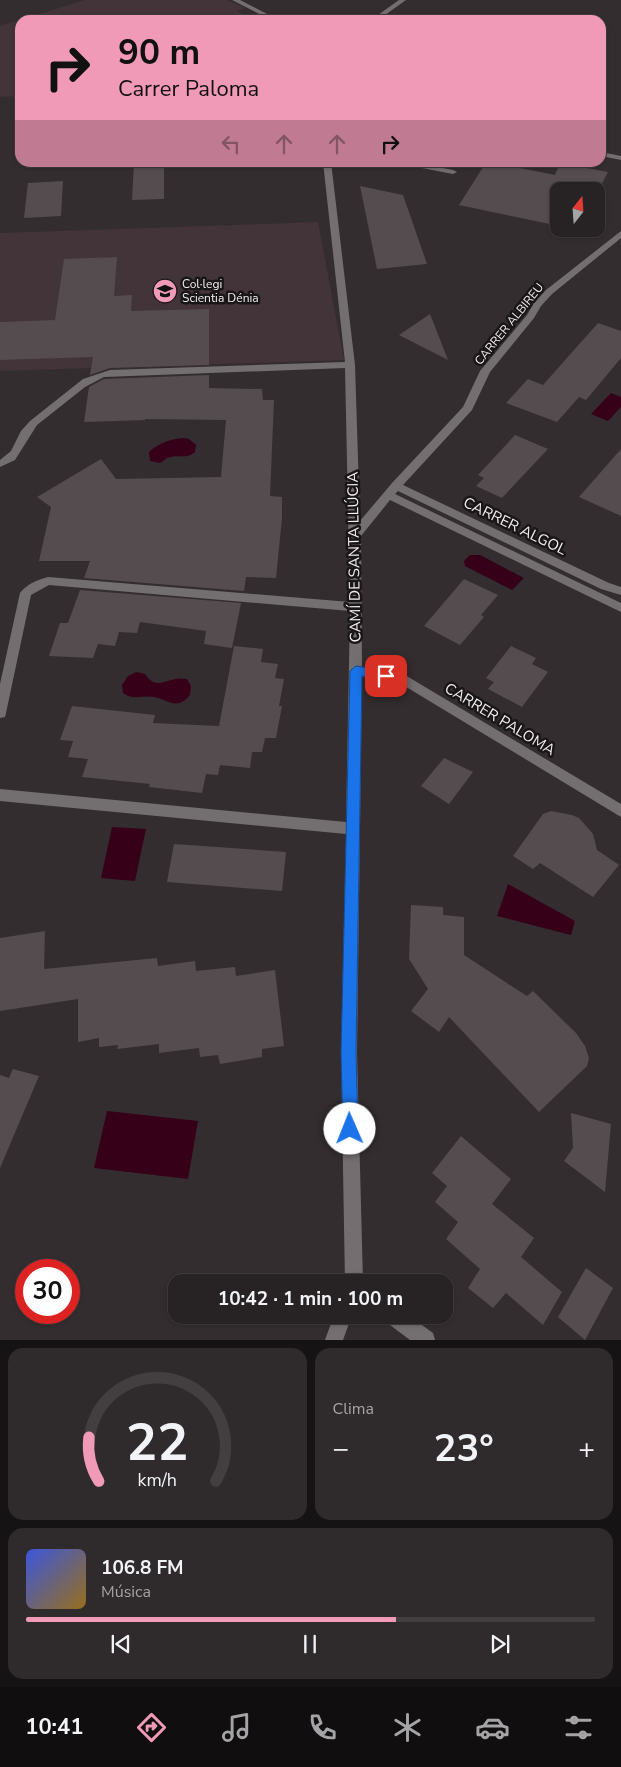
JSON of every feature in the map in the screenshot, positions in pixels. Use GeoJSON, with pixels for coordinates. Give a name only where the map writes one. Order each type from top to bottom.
{"type":"FeatureCollection","features":[{"type":"Feature","properties":{"kind":"street"},"geometry":{"type":"LineString","coordinates":[[235,0],[266,15]]}},
{"type":"Feature","properties":{"kind":"street"},"geometry":{"type":"LineString","coordinates":[[382,15],[404,0]]}},
{"type":"Feature","properties":{"kind":"street"},"geometry":{"type":"LineString","coordinates":[[606,155],[621,158]]}},
{"type":"Feature","properties":{"kind":"street","name":"CAMÍ DE SANTA LLÚCIA"},"geometry":{"type":"LineString","coordinates":[[328,167],[350,366],[355,535],[356,671],[349,1053],[354,1274]]}},
{"type":"Feature","properties":{"kind":"street"},"geometry":{"type":"LineString","coordinates":[[424,167],[453,172]]}},
{"type":"Feature","properties":{"kind":"street","name":"CARRER ALBIREU"},"geometry":{"type":"LineString","coordinates":[[355,535],[392,490],[447,433],[468,408],[485,371],[531,316],[537,305],[549,292],[621,234]]}},
{"type":"Feature","properties":{"kind":"street"},"geometry":{"type":"LineString","coordinates":[[0,464],[7,462],[16,454],[29,428],[35,422],[57,407],[82,383],[94,376],[110,373],[350,366]]}},
{"type":"Feature","properties":{"kind":"street"},"geometry":{"type":"LineString","coordinates":[[392,490],[621,608]]}},
{"type":"Feature","properties":{"kind":"street","name":"CARRER ALGOL"},"geometry":{"type":"LineString","coordinates":[[392,490],[610,588],[621,591]]}},
{"type":"Feature","properties":{"kind":"street"},"geometry":{"type":"LineString","coordinates":[[0,713],[26,594],[36,586],[48,581],[356,607]]}},
{"type":"Feature","properties":{"kind":"street","name":"CARRER PALOMA"},"geometry":{"type":"LineString","coordinates":[[356,671],[401,678],[621,811]]}},
{"type":"Feature","properties":{"kind":"street"},"geometry":{"type":"LineString","coordinates":[[0,795],[353,829]]}},
{"type":"Feature","properties":{"kind":"street"},"geometry":{"type":"LineString","coordinates":[[334,1340],[340,1324]]}},
{"type":"Feature","properties":{"kind":"street"},"geometry":{"type":"LineString","coordinates":[[405,1324],[426,1340]]}},
{"type":"Feature","properties":{"kind":"shaded area"},"geometry":{"type":"Polygon","coordinates":[[[85,0],[227,0],[245,8],[237,11],[245,15],[36,15],[85,0]]]}},
{"type":"Feature","properties":{"kind":"shaded area"},"geometry":{"type":"Polygon","coordinates":[[[15,21],[15,96],[0,97],[0,26],[15,21]]]}},
{"type":"Feature","properties":{"kind":"shaded area","name":"Col·legi Scientia Dénia"},"geometry":{"type":"Polygon","coordinates":[[[318,222],[344,360],[0,371],[0,233],[318,222]]]}},
{"type":"Feature","properties":{"kind":"shaded area"},"geometry":{"type":"Polygon","coordinates":[[[611,393],[621,397],[621,407],[608,421],[591,414],[611,393]]]}},
{"type":"Feature","properties":{"kind":"shaded area"},"geometry":{"type":"Polygon","coordinates":[[[189,439],[196,445],[195,452],[187,456],[170,457],[160,463],[150,461],[149,452],[157,446],[169,440],[189,439]]]}},
{"type":"Feature","properties":{"kind":"shaded area"},"geometry":{"type":"Polygon","coordinates":[[[470,555],[480,555],[524,578],[512,590],[465,566],[464,561],[470,555]]]}},
{"type":"Feature","properties":{"kind":"shaded area"},"geometry":{"type":"Polygon","coordinates":[[[136,672],[145,674],[150,680],[159,683],[180,678],[187,679],[191,686],[190,695],[181,702],[173,703],[154,697],[134,697],[123,693],[122,685],[128,676],[136,672]]]}},
{"type":"Feature","properties":{"kind":"shaded area"},"geometry":{"type":"Polygon","coordinates":[[[112,827],[146,829],[135,881],[101,878],[112,827]]]}},
{"type":"Feature","properties":{"kind":"shaded area"},"geometry":{"type":"Polygon","coordinates":[[[508,884],[575,921],[571,935],[497,916],[508,884]]]}},
{"type":"Feature","properties":{"kind":"shaded area"},"geometry":{"type":"Polygon","coordinates":[[[107,1111],[198,1121],[188,1179],[94,1168],[107,1111]]]}},
{"type":"Feature","properties":{"kind":"building"},"geometry":{"type":"Polygon","coordinates":[[[134,167],[164,167],[164,199],[132,200],[134,167]]]}},
{"type":"Feature","properties":{"kind":"building"},"geometry":{"type":"Polygon","coordinates":[[[483,167],[519,167],[555,175],[558,167],[581,167],[608,172],[603,182],[550,182],[550,224],[459,205],[483,167]]]}},
{"type":"Feature","properties":{"kind":"building"},"geometry":{"type":"Polygon","coordinates":[[[63,181],[61,216],[24,218],[28,183],[63,181]]]}},
{"type":"Feature","properties":{"kind":"building"},"geometry":{"type":"Polygon","coordinates":[[[360,186],[403,195],[427,264],[377,269],[360,186]]]}},
{"type":"Feature","properties":{"kind":"building"},"geometry":{"type":"Polygon","coordinates":[[[117,257],[114,296],[132,295],[131,311],[209,309],[209,365],[110,368],[90,375],[93,357],[0,360],[0,322],[55,320],[64,259],[117,257]]]}},
{"type":"Feature","properties":{"kind":"building"},"geometry":{"type":"Polygon","coordinates":[[[430,314],[448,360],[399,335],[430,314]]]}},
{"type":"Feature","properties":{"kind":"building"},"geometry":{"type":"Polygon","coordinates":[[[598,323],[621,331],[621,358],[586,400],[579,397],[557,422],[506,403],[528,379],[543,385],[598,323]]]}},
{"type":"Feature","properties":{"kind":"building"},"geometry":{"type":"Polygon","coordinates":[[[209,375],[209,388],[262,389],[263,400],[274,400],[270,496],[282,497],[282,518],[276,578],[246,577],[244,591],[84,578],[90,561],[39,561],[51,507],[37,497],[101,459],[116,479],[221,477],[226,420],[145,419],[84,422],[89,387],[104,379],[209,375]]]}},
{"type":"Feature","properties":{"kind":"building"},"geometry":{"type":"Polygon","coordinates":[[[515,435],[548,449],[502,498],[476,486],[484,478],[478,475],[515,435]]]}},
{"type":"Feature","properties":{"kind":"building"},"geometry":{"type":"Polygon","coordinates":[[[621,449],[621,516],[579,497],[621,449]]]}},
{"type":"Feature","properties":{"kind":"building"},"geometry":{"type":"Polygon","coordinates":[[[464,579],[498,595],[481,615],[484,617],[460,645],[424,626],[464,579]]]}},
{"type":"Feature","properties":{"kind":"building"},"geometry":{"type":"Polygon","coordinates":[[[80,590],[241,603],[232,648],[204,644],[206,631],[140,622],[137,633],[119,632],[115,646],[98,644],[93,658],[49,656],[60,623],[68,623],[80,590]]]}},
{"type":"Feature","properties":{"kind":"building"},"geometry":{"type":"Polygon","coordinates":[[[234,646],[263,649],[261,662],[278,664],[275,678],[284,679],[279,706],[282,706],[276,738],[265,738],[262,752],[252,752],[250,768],[220,765],[218,775],[206,774],[202,793],[149,787],[150,784],[82,777],[88,759],[68,757],[73,741],[60,740],[72,706],[155,715],[153,723],[219,726],[234,646]]]}},
{"type":"Feature","properties":{"kind":"building"},"geometry":{"type":"Polygon","coordinates":[[[511,646],[536,658],[532,664],[548,672],[522,707],[488,689],[494,682],[486,678],[511,646]]]}},
{"type":"Feature","properties":{"kind":"building"},"geometry":{"type":"Polygon","coordinates":[[[444,758],[473,772],[449,804],[421,786],[444,758]]]}},
{"type":"Feature","properties":{"kind":"building"},"geometry":{"type":"Polygon","coordinates":[[[551,811],[579,818],[593,834],[597,850],[619,865],[593,897],[540,863],[533,869],[513,856],[543,814],[551,811]]]}},
{"type":"Feature","properties":{"kind":"building"},"geometry":{"type":"Polygon","coordinates":[[[174,844],[286,852],[282,891],[167,882],[174,844]]]}},
{"type":"Feature","properties":{"kind":"building"},"geometry":{"type":"Polygon","coordinates":[[[411,905],[443,907],[443,915],[464,917],[464,955],[527,996],[533,991],[576,1033],[585,1046],[589,1058],[587,1066],[539,1112],[449,1017],[439,1032],[411,1011],[428,989],[409,959],[411,905]]]}},
{"type":"Feature","properties":{"kind":"building"},"geometry":{"type":"Polygon","coordinates":[[[45,931],[44,969],[157,958],[158,966],[195,961],[196,971],[235,967],[236,976],[275,970],[284,1046],[262,1049],[262,1057],[220,1064],[218,1055],[200,1057],[199,1048],[159,1053],[159,1044],[117,1049],[118,1045],[99,1047],[99,1038],[78,1042],[78,999],[0,1011],[0,938],[45,931]]]}},
{"type":"Feature","properties":{"kind":"building"},"geometry":{"type":"Polygon","coordinates":[[[13,1069],[39,1076],[0,1168],[0,1075],[9,1078],[13,1069]]]}},
{"type":"Feature","properties":{"kind":"building"},"geometry":{"type":"Polygon","coordinates":[[[571,1113],[611,1124],[605,1192],[564,1161],[573,1148],[571,1113]]]}},
{"type":"Feature","properties":{"kind":"building"},"geometry":{"type":"Polygon","coordinates":[[[461,1136],[511,1179],[492,1204],[534,1238],[521,1257],[562,1292],[543,1325],[506,1293],[493,1308],[468,1288],[480,1269],[446,1239],[458,1222],[435,1202],[447,1186],[432,1173],[461,1136]]]}},
{"type":"Feature","properties":{"kind":"building"},"geometry":{"type":"Polygon","coordinates":[[[586,1268],[613,1288],[585,1340],[558,1317],[586,1268]]]}},
{"type":"Feature","properties":{"kind":"place","name":"Col·legi Scientia Dénia"},"geometry":{"type":"Point","coordinates":[165,291]}},
{"type":"Feature","properties":{"kind":"route"},"geometry":{"type":"LineString","coordinates":[[350,1129],[349,1053],[356,671],[386,676]]}}]}
